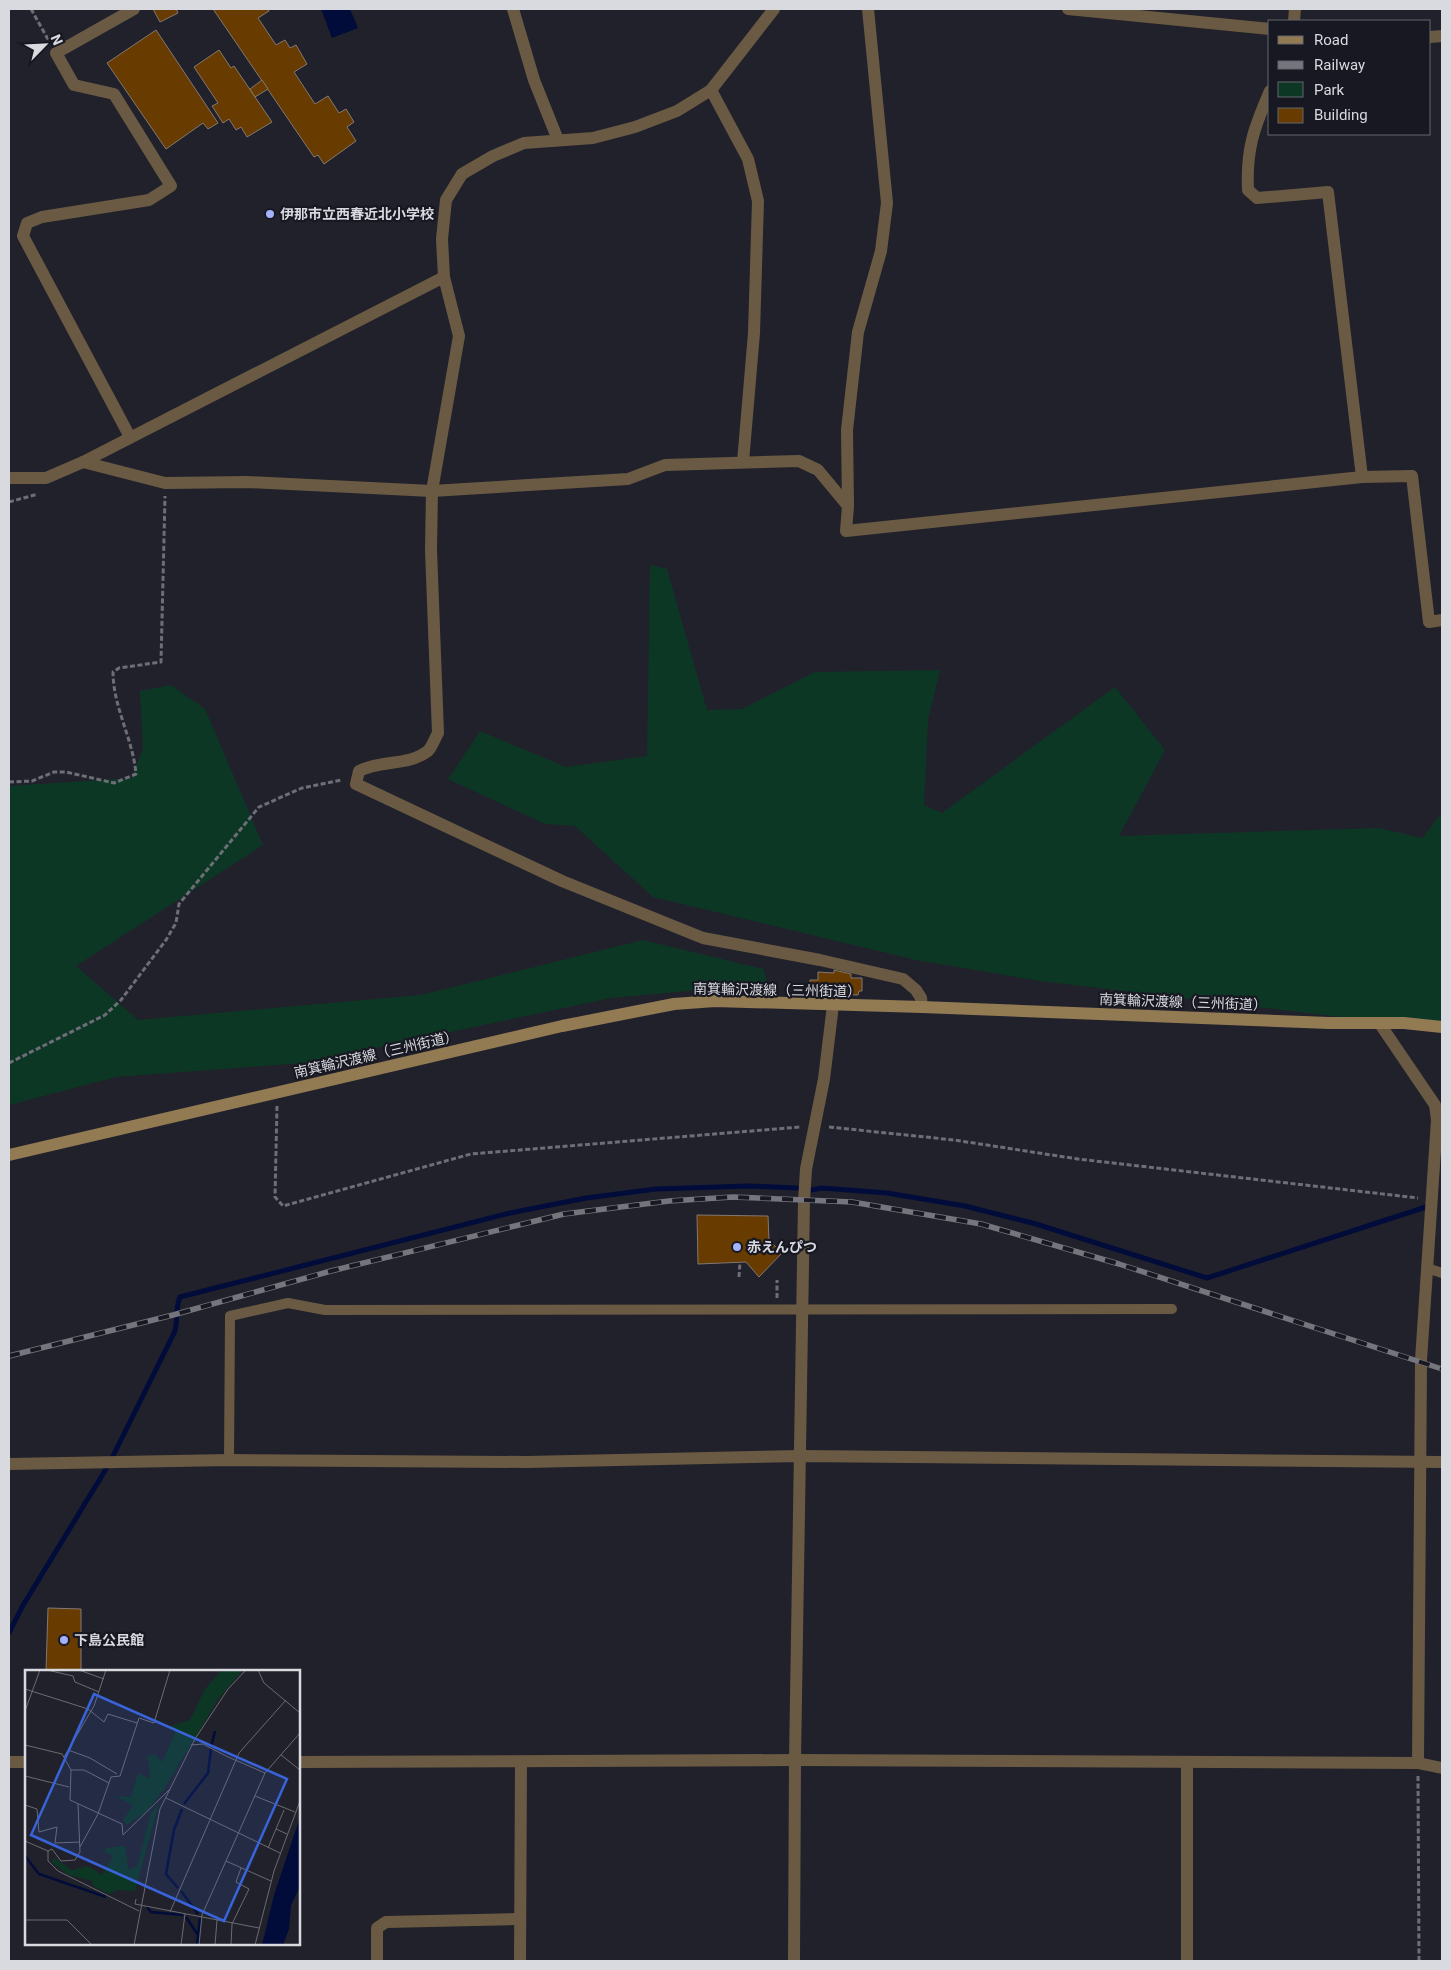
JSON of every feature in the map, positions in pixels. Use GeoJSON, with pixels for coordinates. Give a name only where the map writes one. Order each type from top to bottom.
{"type":"FeatureCollection","features":[{"type":"Feature","properties":{"kind":"main road","name":"南箕輪沢渡線（三州街道）"},"geometry":{"type":"LineString","coordinates":[[9,1155],[615,1015],[674,1004],[715,1001],[922,1007],[1442,1027]]}},
{"type":"Feature","properties":{"kind":"street"},"geometry":{"type":"LineString","coordinates":[[130,437],[23,236],[27,223],[42,217],[148,200],[171,186],[114,94],[74,85],[56,53],[134,9]]}},
{"type":"Feature","properties":{"kind":"street"},"geometry":{"type":"LineString","coordinates":[[513,9],[534,80],[558,140]]}},
{"type":"Feature","properties":{"kind":"street"},"geometry":{"type":"LineString","coordinates":[[774,9],[711,90],[676,111],[636,127],[593,138],[524,143],[493,156],[462,174],[446,200],[442,239],[444,276],[459,336],[432,491],[431,550],[438,733],[429,750],[409,760],[371,764],[359,771],[356,784],[562,881],[703,938],[820,960],[903,979],[922,998],[922,1007]]}},
{"type":"Feature","properties":{"kind":"street"},"geometry":{"type":"LineString","coordinates":[[868,9],[887,203],[882,251],[858,332],[847,430],[848,506],[846,531],[1362,477],[1412,476],[1429,622],[1442,620]]}},
{"type":"Feature","properties":{"kind":"street"},"geometry":{"type":"LineString","coordinates":[[1068,9],[1268,29]]}},
{"type":"Feature","properties":{"kind":"street"},"geometry":{"type":"LineString","coordinates":[[711,90],[748,159],[758,201],[754,333],[743,462]]}},
{"type":"Feature","properties":{"kind":"street"},"geometry":{"type":"LineString","coordinates":[[1268,95],[1251,135],[1247,172],[1248,190],[1257,198],[1328,192],[1362,477]]}},
{"type":"Feature","properties":{"kind":"street"},"geometry":{"type":"LineString","coordinates":[[9,478],[46,478],[83,462],[444,276]]}},
{"type":"Feature","properties":{"kind":"street"},"geometry":{"type":"LineString","coordinates":[[83,462],[165,483],[247,482],[432,491],[628,479],[665,465],[799,461],[818,470],[848,506]]}},
{"type":"Feature","properties":{"kind":"street"},"geometry":{"type":"LineString","coordinates":[[794,1961],[794,1760],[801,1308],[806,1169],[824,1079],[833,1005]]}},
{"type":"Feature","properties":{"kind":"street"},"geometry":{"type":"LineString","coordinates":[[1380,1024],[1434,1105],[1437,1120],[1438,1195],[1427,1268],[1421,1362],[1422,1461],[1418,1763]]}},
{"type":"Feature","properties":{"kind":"street"},"geometry":{"type":"LineString","coordinates":[[9,1464],[229,1460],[527,1462],[800,1456],[1442,1462]]}},
{"type":"Feature","properties":{"kind":"street"},"geometry":{"type":"LineString","coordinates":[[300,1762],[794,1760],[1418,1763],[1442,1768]]}},
{"type":"Feature","properties":{"kind":"street"},"geometry":{"type":"LineString","coordinates":[[9,1762],[25,1762]]}},
{"type":"Feature","properties":{"kind":"street"},"geometry":{"type":"LineString","coordinates":[[520,1961],[521,1762]]}},
{"type":"Feature","properties":{"kind":"street"},"geometry":{"type":"LineString","coordinates":[[1187,1763],[1187,1961]]}},
{"type":"Feature","properties":{"kind":"street"},"geometry":{"type":"LineString","coordinates":[[377,1961],[377,1928],[386,1922],[520,1919]]}},
{"type":"Feature","properties":{"kind":"lane"},"geometry":{"type":"LineString","coordinates":[[1427,1268],[1442,1273]]}},
{"type":"Feature","properties":{"kind":"lane"},"geometry":{"type":"LineString","coordinates":[[229,1460],[230,1316],[288,1303],[325,1310],[1172,1309]]}},
{"type":"Feature","properties":{"kind":"path"},"geometry":{"type":"LineString","coordinates":[[31,9],[56,53]]}},
{"type":"Feature","properties":{"kind":"path"},"geometry":{"type":"LineString","coordinates":[[9,782],[32,781],[54,772],[66,772],[114,783],[136,774],[135,760],[113,688],[113,672],[119,668],[161,662],[165,483]]}},
{"type":"Feature","properties":{"kind":"path"},"geometry":{"type":"LineString","coordinates":[[9,1063],[104,1015],[121,1000],[176,924],[179,904],[259,807],[302,788],[358,777]]}},
{"type":"Feature","properties":{"kind":"path"},"geometry":{"type":"LineString","coordinates":[[739,1277],[740,1262]]}},
{"type":"Feature","properties":{"kind":"path"},"geometry":{"type":"LineString","coordinates":[[1418,1763],[1419,1961]]}},
{"type":"Feature","properties":{"kind":"green space"},"geometry":{"type":"Polygon","coordinates":[[[650,565],[667,569],[707,710],[742,709],[815,672],[940,670],[928,720],[924,805],[942,813],[1115,687],[1165,750],[1119,836],[1379,828],[1422,838],[1442,813],[1442,1029],[1040,981],[916,960],[653,897],[575,826],[545,824],[448,779],[480,731],[566,767],[647,756],[650,565]]]}},
{"type":"Feature","properties":{"kind":"green space"},"geometry":{"type":"Polygon","coordinates":[[[171,685],[205,709],[263,845],[76,966],[138,1020],[421,995],[643,940],[763,969],[768,984],[611,998],[304,1063],[116,1077],[9,1105],[9,786],[131,778],[143,749],[140,691],[171,685]]]}},
{"type":"Feature","properties":{"kind":"shaded area"},"geometry":{"type":"Polygon","coordinates":[[[321,9],[350,9],[358,28],[332,38],[321,9]]]}},
{"type":"Feature","properties":{"kind":"building"},"geometry":{"type":"Polygon","coordinates":[[[153,9],[176,9],[178,13],[160,22],[153,9]]]}},
{"type":"Feature","properties":{"kind":"building"},"geometry":{"type":"Polygon","coordinates":[[[213,9],[268,9],[269,11],[258,18],[276,45],[285,40],[290,48],[296,45],[307,64],[294,72],[315,104],[328,96],[339,113],[346,109],[354,122],[347,127],[356,141],[324,164],[318,155],[314,157],[213,9]]]}},
{"type":"Feature","properties":{"kind":"building"},"geometry":{"type":"Polygon","coordinates":[[[156,30],[218,123],[208,129],[203,123],[166,149],[107,63],[156,30]]]}},
{"type":"Feature","properties":{"kind":"building"},"geometry":{"type":"Polygon","coordinates":[[[219,50],[231,68],[234,66],[272,122],[247,137],[241,127],[236,130],[229,119],[223,123],[212,106],[218,103],[194,67],[219,50]]]}},
{"type":"Feature","properties":{"kind":"building"},"geometry":{"type":"Polygon","coordinates":[[[262,80],[268,89],[255,97],[250,89],[262,80]]]}},
{"type":"Feature","properties":{"kind":"building"},"geometry":{"type":"Polygon","coordinates":[[[834,970],[851,974],[851,978],[862,978],[862,991],[859,991],[858,995],[810,994],[810,980],[818,980],[818,972],[834,973],[834,970]]]}},
{"type":"Feature","properties":{"kind":"building","name":"赤えんぴつ"},"geometry":{"type":"Polygon","coordinates":[[[697,1215],[768,1216],[769,1240],[782,1253],[759,1277],[746,1262],[698,1264],[697,1215]]]}},
{"type":"Feature","properties":{"kind":"building","name":"下島公民館"},"geometry":{"type":"Polygon","coordinates":[[[48,1608],[81,1609],[81,1670],[46,1670],[48,1608]]]}},
{"type":"Feature","properties":{"kind":"waterway"},"geometry":{"type":"LineString","coordinates":[[113,1456],[175,1331],[180,1297],[510,1213],[586,1198],[656,1189],[749,1186],[797,1188]]}},
{"type":"Feature","properties":{"kind":"waterway"},"geometry":{"type":"LineString","coordinates":[[811,1190],[822,1188],[887,1193],[965,1206],[1036,1224],[1207,1278],[1426,1207]]}},
{"type":"Feature","properties":{"kind":"waterway"},"geometry":{"type":"LineString","coordinates":[[9,1633],[22,1607],[106,1469]]}},
{"type":"Feature","properties":{"kind":"railway"},"geometry":{"type":"LineString","coordinates":[[9,1356],[173,1315],[331,1271],[564,1214],[669,1201],[733,1197],[852,1202],[981,1224],[1119,1264],[1442,1369]]}},
{"type":"Feature","properties":{"kind":"place","name":"伊那市立西春近北小学校"},"geometry":{"type":"Point","coordinates":[270,214]}},
{"type":"Feature","properties":{"kind":"place","name":"赤えんぴつ"},"geometry":{"type":"Point","coordinates":[737,1247]}},
{"type":"Feature","properties":{"kind":"place","name":"下島公民館"},"geometry":{"type":"Point","coordinates":[64,1640]}}]}
